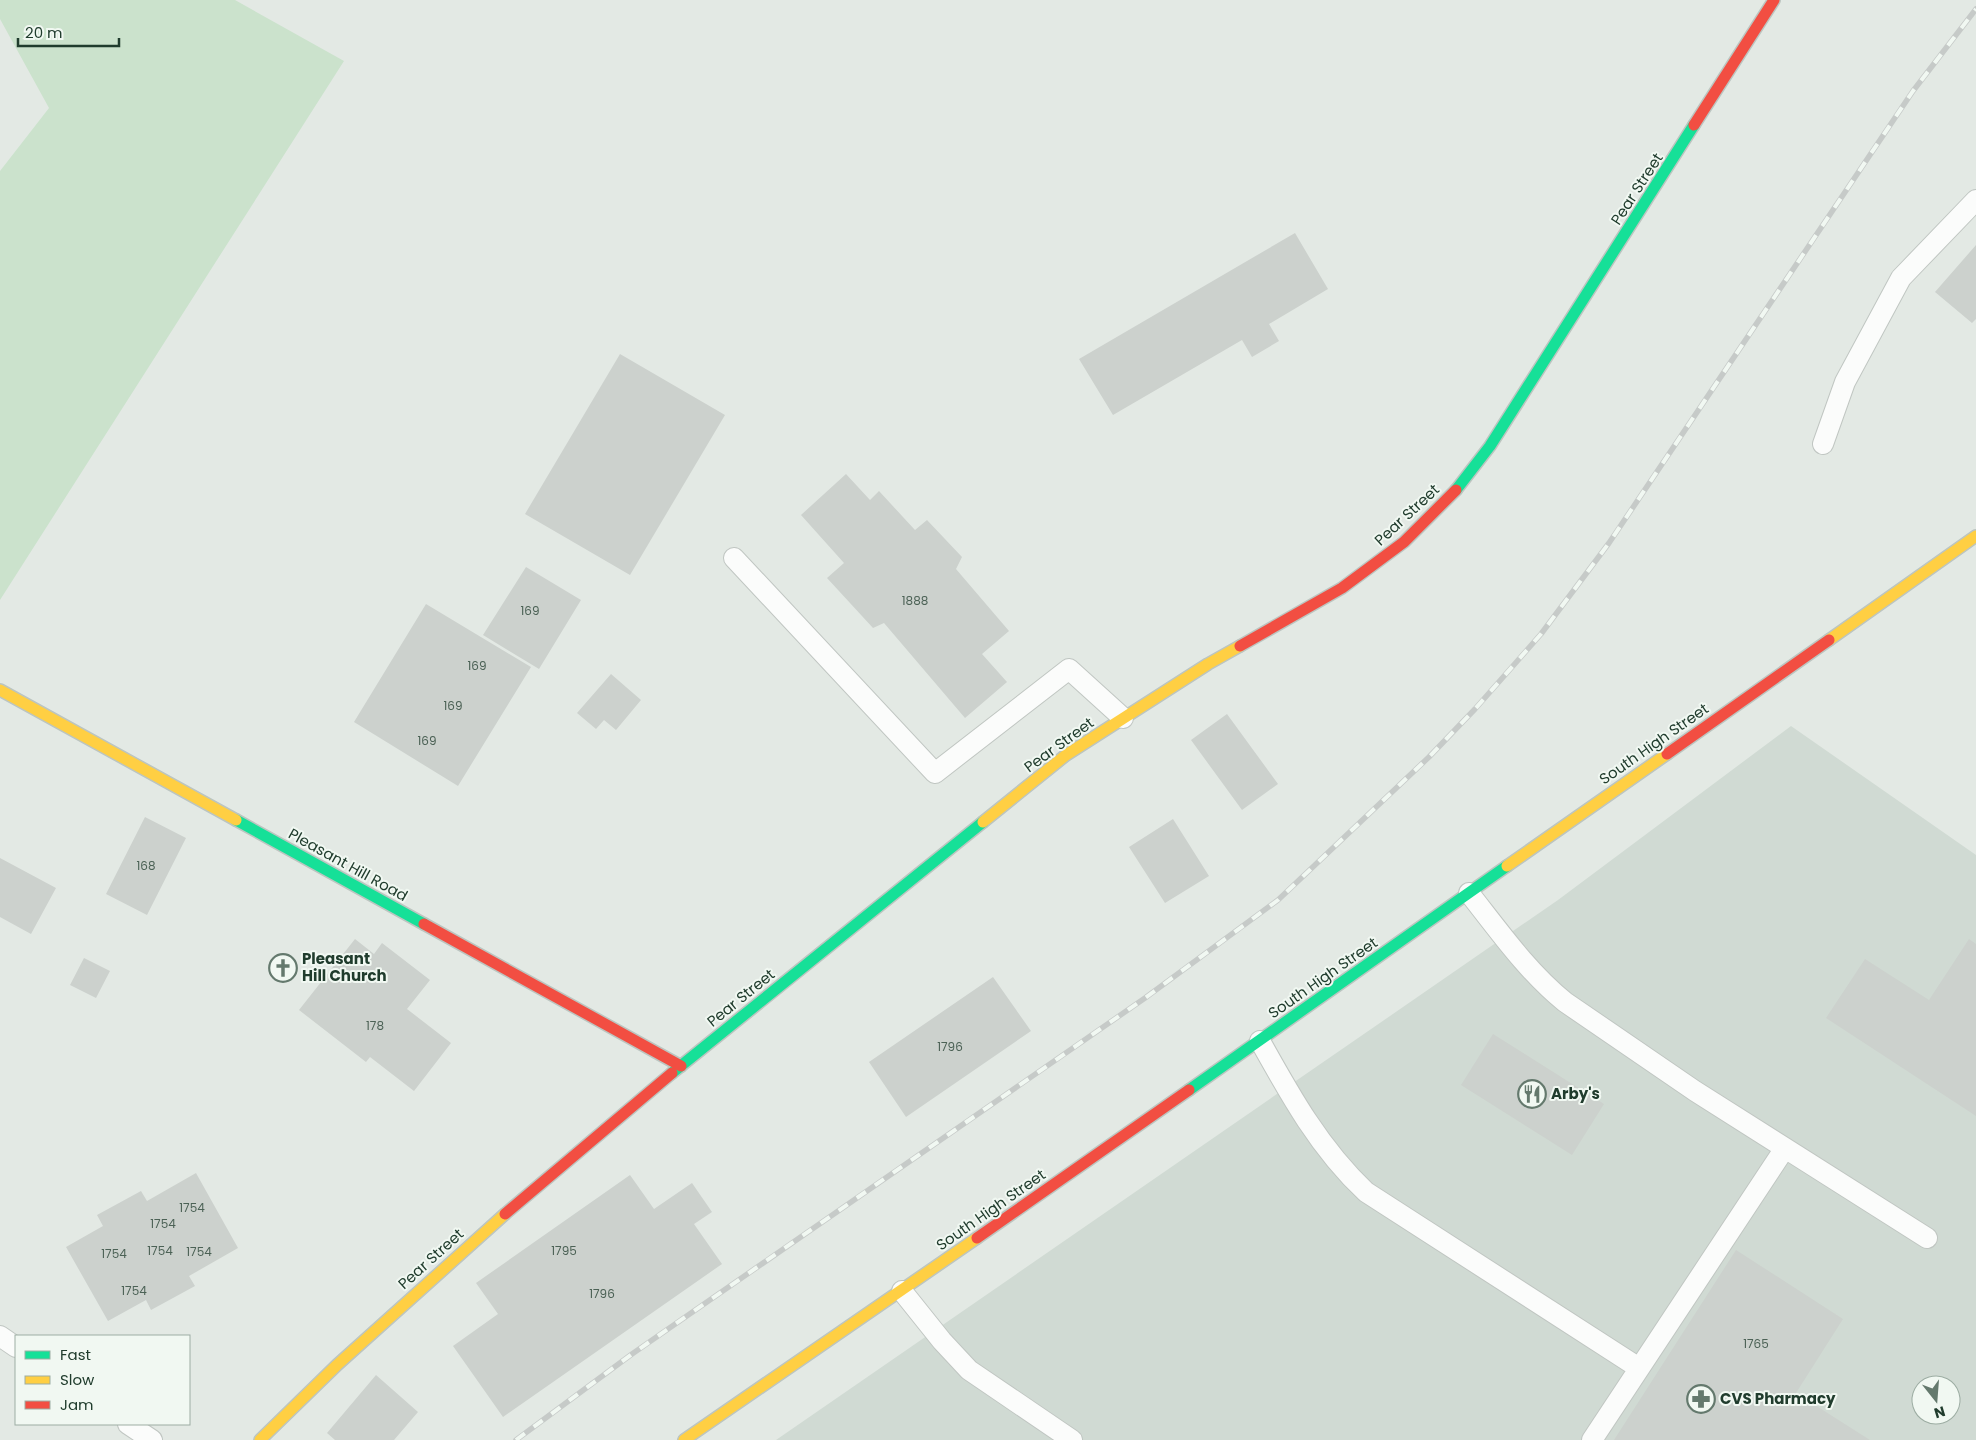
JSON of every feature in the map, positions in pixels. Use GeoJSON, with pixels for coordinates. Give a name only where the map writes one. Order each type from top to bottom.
{"type":"FeatureCollection","features":[{"type":"Feature","properties":{"kind":"street","name":"Pear Street"},"geometry":{"type":"LineString","coordinates":[[260,1440],[337,1364],[474,1240],[681,1066],[1066,755],[1208,664],[1342,588],[1404,542],[1456,490],[1490,446],[1774,0]]}},
{"type":"Feature","properties":{"kind":"street","name":"South High Street"},"geometry":{"type":"LineString","coordinates":[[684,1440],[902,1291],[1260,1041],[1976,536]]}},
{"type":"Feature","properties":{"kind":"street","name":"Pleasant Hill Road"},"geometry":{"type":"LineString","coordinates":[[0,690],[681,1066]]}},
{"type":"Feature","properties":{"kind":"lane"},"geometry":{"type":"LineString","coordinates":[[1824,444],[1845,382],[1901,278],[1976,200]]}},
{"type":"Feature","properties":{"kind":"lane"},"geometry":{"type":"LineString","coordinates":[[734,558],[935,773],[1070,669],[1123,718]]}},
{"type":"Feature","properties":{"kind":"lane"},"geometry":{"type":"LineString","coordinates":[[1469,893],[1522,960],[1565,1002],[1695,1091],[1927,1238]]}},
{"type":"Feature","properties":{"kind":"lane"},"geometry":{"type":"LineString","coordinates":[[1260,1041],[1291,1096],[1328,1152],[1343,1170],[1366,1192],[1639,1368]]}},
{"type":"Feature","properties":{"kind":"lane"},"geometry":{"type":"LineString","coordinates":[[1592,1440],[1785,1148]]}},
{"type":"Feature","properties":{"kind":"lane"},"geometry":{"type":"LineString","coordinates":[[902,1291],[969,1370],[1072,1440]]}},
{"type":"Feature","properties":{"kind":"lane"},"geometry":{"type":"LineString","coordinates":[[0,1336],[15,1346]]}},
{"type":"Feature","properties":{"kind":"lane"},"geometry":{"type":"LineString","coordinates":[[130,1425],[152,1440]]}},
{"type":"Feature","properties":{"kind":"shaded area"},"geometry":{"type":"Polygon","coordinates":[[[1791,726],[1976,855],[1976,1440],[776,1440],[1558,900],[1791,726]]]}},
{"type":"Feature","properties":{"kind":"green space"},"geometry":{"type":"Polygon","coordinates":[[[0,0],[235,0],[344,61],[0,600],[0,171],[49,108],[0,19],[0,0]]]}},
{"type":"Feature","properties":{"kind":"building"},"geometry":{"type":"Polygon","coordinates":[[[1295,233],[1328,289],[1269,324],[1279,341],[1252,357],[1242,340],[1113,415],[1079,359],[1295,233]]]}},
{"type":"Feature","properties":{"kind":"building"},"geometry":{"type":"Polygon","coordinates":[[[1976,245],[1976,319],[1972,323],[1935,292],[1976,245]]]}},
{"type":"Feature","properties":{"kind":"building"},"geometry":{"type":"Polygon","coordinates":[[[620,354],[725,415],[630,575],[525,514],[620,354]]]}},
{"type":"Feature","properties":{"kind":"building"},"geometry":{"type":"Polygon","coordinates":[[[846,474],[870,500],[879,491],[915,530],[927,520],[962,557],[956,569],[1009,631],[982,654],[1007,682],[965,718],[884,623],[873,628],[827,578],[844,563],[801,515],[846,474]]]}},
{"type":"Feature","properties":{"kind":"building"},"geometry":{"type":"Polygon","coordinates":[[[526,567],[581,600],[539,669],[483,635],[526,567]]]}},
{"type":"Feature","properties":{"kind":"building"},"geometry":{"type":"Polygon","coordinates":[[[426,604],[531,667],[458,786],[354,722],[426,604]]]}},
{"type":"Feature","properties":{"kind":"building"},"geometry":{"type":"Polygon","coordinates":[[[611,674],[641,700],[616,730],[604,720],[596,729],[577,713],[611,674]]]}},
{"type":"Feature","properties":{"kind":"building"},"geometry":{"type":"Polygon","coordinates":[[[1227,714],[1278,784],[1242,810],[1191,740],[1227,714]]]}},
{"type":"Feature","properties":{"kind":"building"},"geometry":{"type":"Polygon","coordinates":[[[145,817],[186,838],[147,915],[106,894],[145,817]]]}},
{"type":"Feature","properties":{"kind":"building"},"geometry":{"type":"Polygon","coordinates":[[[1173,819],[1209,876],[1165,903],[1129,847],[1173,819]]]}},
{"type":"Feature","properties":{"kind":"building"},"geometry":{"type":"Polygon","coordinates":[[[0,858],[56,888],[31,934],[0,917],[0,858]]]}},
{"type":"Feature","properties":{"kind":"building"},"geometry":{"type":"Polygon","coordinates":[[[355,939],[374,954],[382,943],[430,980],[407,1009],[451,1043],[414,1091],[370,1057],[366,1062],[299,1010],[355,939]]]}},
{"type":"Feature","properties":{"kind":"building"},"geometry":{"type":"Polygon","coordinates":[[[1969,939],[1976,944],[1976,1116],[1826,1018],[1865,959],[1929,1000],[1969,939]]]}},
{"type":"Feature","properties":{"kind":"building"},"geometry":{"type":"Polygon","coordinates":[[[84,958],[110,971],[96,998],[70,985],[84,958]]]}},
{"type":"Feature","properties":{"kind":"building"},"geometry":{"type":"Polygon","coordinates":[[[993,977],[1031,1031],[906,1117],[869,1062],[993,977]]]}},
{"type":"Feature","properties":{"kind":"building","name":"Arby's"},"geometry":{"type":"Polygon","coordinates":[[[1493,1034],[1604,1104],[1572,1155],[1461,1085],[1493,1034]]]}},
{"type":"Feature","properties":{"kind":"building"},"geometry":{"type":"Polygon","coordinates":[[[196,1173],[238,1248],[189,1276],[195,1286],[151,1310],[146,1300],[108,1321],[66,1247],[103,1226],[97,1215],[141,1191],[147,1201],[196,1173]]]}},
{"type":"Feature","properties":{"kind":"building"},"geometry":{"type":"Polygon","coordinates":[[[630,1175],[654,1209],[692,1183],[712,1212],[694,1224],[722,1264],[503,1417],[453,1346],[498,1314],[476,1283],[630,1175]]]}},
{"type":"Feature","properties":{"kind":"building"},"geometry":{"type":"Polygon","coordinates":[[[1736,1250],[1843,1319],[1796,1393],[1870,1440],[1614,1440],[1736,1250]]]}},
{"type":"Feature","properties":{"kind":"building"},"geometry":{"type":"Polygon","coordinates":[[[376,1375],[418,1412],[394,1440],[335,1440],[327,1433],[376,1375]]]}},
{"type":"Feature","properties":{"kind":"railway"},"geometry":{"type":"LineString","coordinates":[[516,1440],[632,1354],[1145,998],[1278,900],[1429,757],[1475,709],[1541,634],[1609,543],[1913,91],[1976,9]]}},
{"type":"Feature","properties":{"kind":"traffic: fast"},"geometry":{"type":"LineString","coordinates":[[1456,490],[1490,446],[1694,125]]}},
{"type":"Feature","properties":{"kind":"traffic: fast"},"geometry":{"type":"LineString","coordinates":[[236,820],[424,924]]}},
{"type":"Feature","properties":{"kind":"traffic: fast"},"geometry":{"type":"LineString","coordinates":[[672,1073],[983,822]]}},
{"type":"Feature","properties":{"kind":"traffic: fast"},"geometry":{"type":"LineString","coordinates":[[1189,1090],[1507,866]]}},
{"type":"Feature","properties":{"kind":"traffic: slow"},"geometry":{"type":"LineString","coordinates":[[1829,640],[1976,536]]}},
{"type":"Feature","properties":{"kind":"traffic: slow"},"geometry":{"type":"LineString","coordinates":[[983,822],[1066,755],[1208,664],[1240,646]]}},
{"type":"Feature","properties":{"kind":"traffic: slow"},"geometry":{"type":"LineString","coordinates":[[0,690],[236,820]]}},
{"type":"Feature","properties":{"kind":"traffic: slow"},"geometry":{"type":"LineString","coordinates":[[1507,866],[1667,754]]}},
{"type":"Feature","properties":{"kind":"traffic: slow"},"geometry":{"type":"LineString","coordinates":[[260,1440],[337,1365],[505,1214]]}},
{"type":"Feature","properties":{"kind":"traffic: slow"},"geometry":{"type":"LineString","coordinates":[[684,1440],[977,1238]]}},
{"type":"Feature","properties":{"kind":"traffic: jam"},"geometry":{"type":"LineString","coordinates":[[1694,125],[1774,0]]}},
{"type":"Feature","properties":{"kind":"traffic: jam"},"geometry":{"type":"LineString","coordinates":[[1240,646],[1342,588],[1404,542],[1456,490]]}},
{"type":"Feature","properties":{"kind":"traffic: jam"},"geometry":{"type":"LineString","coordinates":[[1667,754],[1829,640]]}},
{"type":"Feature","properties":{"kind":"traffic: jam"},"geometry":{"type":"LineString","coordinates":[[424,924],[681,1066]]}},
{"type":"Feature","properties":{"kind":"traffic: jam"},"geometry":{"type":"LineString","coordinates":[[505,1214],[672,1073]]}},
{"type":"Feature","properties":{"kind":"traffic: jam"},"geometry":{"type":"LineString","coordinates":[[977,1238],[1189,1090]]}},
{"type":"Feature","properties":{"kind":"place","name":"Pleasant Hill Church"},"geometry":{"type":"Point","coordinates":[283,968]}},
{"type":"Feature","properties":{"kind":"place","name":"Arby's"},"geometry":{"type":"Point","coordinates":[1532,1094]}},
{"type":"Feature","properties":{"kind":"place","name":"CVS Pharmacy"},"geometry":{"type":"Point","coordinates":[1701,1399]}}]}
